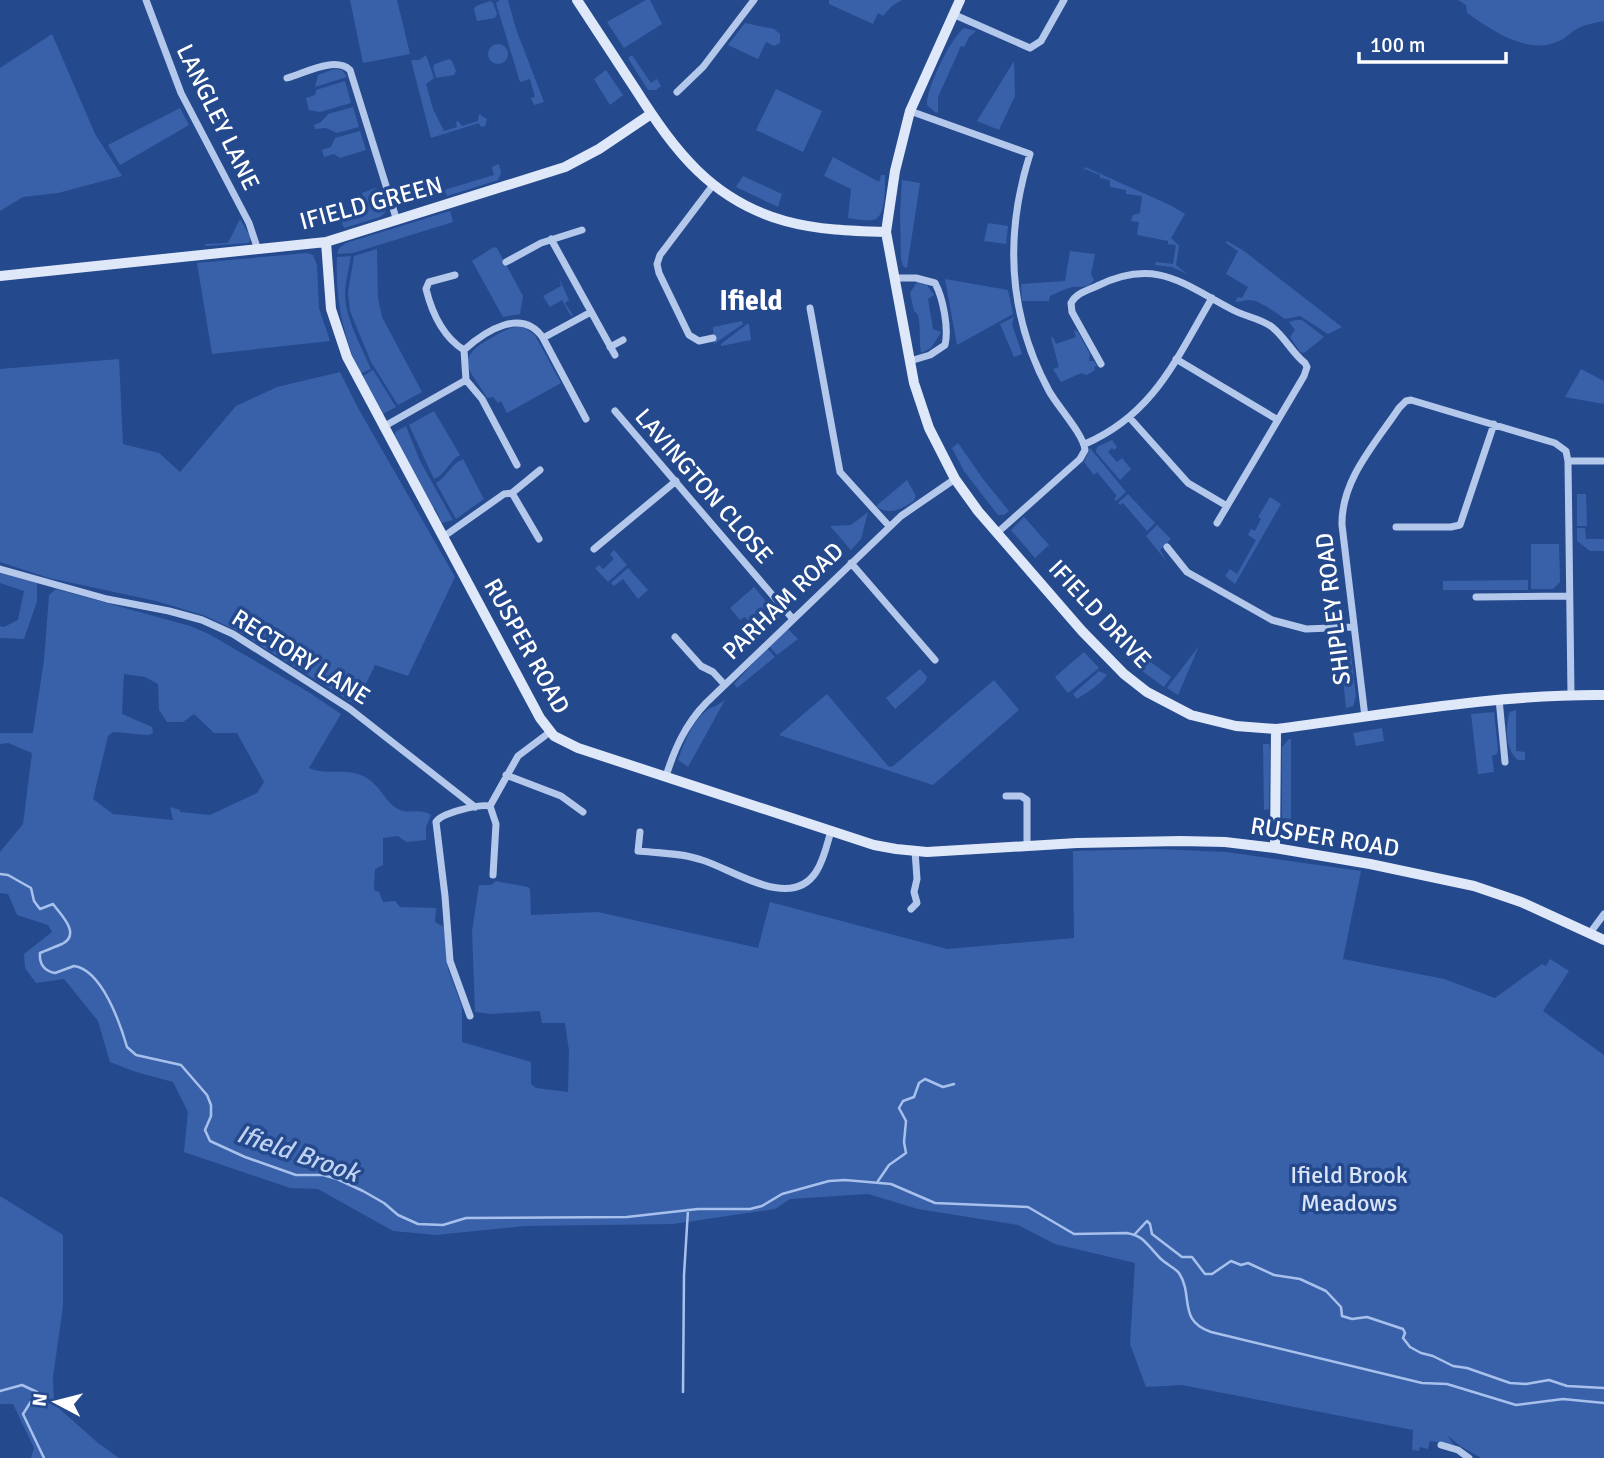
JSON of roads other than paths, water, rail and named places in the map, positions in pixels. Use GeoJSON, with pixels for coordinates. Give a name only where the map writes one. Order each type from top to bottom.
{"type":"FeatureCollection","features":[{"type":"Feature","properties":{"kind":"street","name":"LANGLEY LANE"},"geometry":{"type":"LineString","coordinates":[[146,0],[181,93],[249,223],[258,250]]}},
{"type":"Feature","properties":{"kind":"street"},"geometry":{"type":"LineString","coordinates":[[577,0],[650,114],[685,160],[713,186],[742,204],[794,223],[822,228],[886,232]]}},
{"type":"Feature","properties":{"kind":"street"},"geometry":{"type":"LineString","coordinates":[[677,92],[704,67],[754,0]]}},
{"type":"Feature","properties":{"kind":"street","name":"IFIELD DRIVE"},"geometry":{"type":"LineString","coordinates":[[960,0],[911,111],[895,171],[886,232],[910,361],[925,417],[955,479],[997,533],[1082,631],[1135,684],[1174,707],[1206,720],[1236,726],[1276,729],[1499,699],[1571,694],[1604,695]]}},
{"type":"Feature","properties":{"kind":"street"},"geometry":{"type":"LineString","coordinates":[[955,15],[1030,48],[1041,41],[1064,0]]}},
{"type":"Feature","properties":{"kind":"street"},"geometry":{"type":"LineString","coordinates":[[287,78],[335,64],[350,70],[397,220]]}},
{"type":"Feature","properties":{"kind":"street"},"geometry":{"type":"LineString","coordinates":[[911,111],[1030,154],[1014,236],[1013,284],[1016,304],[1031,354],[1061,411],[1085,444],[1085,450],[1080,459],[997,533]]}},
{"type":"Feature","properties":{"kind":"street","name":"IFIELD GREEN"},"geometry":{"type":"LineString","coordinates":[[0,276],[326,242],[565,167],[599,149],[650,114]]}},
{"type":"Feature","properties":{"kind":"street"},"geometry":{"type":"LineString","coordinates":[[712,338],[699,341],[689,335],[657,264],[660,255],[713,186]]}},
{"type":"Feature","properties":{"kind":"street"},"geometry":{"type":"LineString","coordinates":[[506,262],[551,239],[582,230]]}},
{"type":"Feature","properties":{"kind":"street"},"geometry":{"type":"LineString","coordinates":[[551,239],[615,355]]}},
{"type":"Feature","properties":{"kind":"street","name":"RUSPER ROAD"},"geometry":{"type":"LineString","coordinates":[[326,242],[334,321],[347,357],[540,718],[559,739],[578,748],[874,845],[915,851],[1181,841],[1225,842],[1275,848],[1474,886],[1521,902],[1604,940]]}},
{"type":"Feature","properties":{"kind":"street"},"geometry":{"type":"LineString","coordinates":[[1101,364],[1072,312],[1071,303],[1076,296],[1121,276],[1147,273],[1177,279],[1273,328],[1305,363],[1307,372],[1217,523]]}},
{"type":"Feature","properties":{"kind":"street"},"geometry":{"type":"LineString","coordinates":[[455,275],[429,282],[426,289],[431,307],[447,336],[464,350],[466,380],[482,399],[517,465]]}},
{"type":"Feature","properties":{"kind":"street"},"geometry":{"type":"LineString","coordinates":[[896,278],[924,279],[934,283],[943,312],[945,345],[930,355],[910,361]]}},
{"type":"Feature","properties":{"kind":"street"},"geometry":{"type":"LineString","coordinates":[[1085,444],[1129,418],[1156,391],[1212,298]]}},
{"type":"Feature","properties":{"kind":"street"},"geometry":{"type":"LineString","coordinates":[[810,308],[840,472],[889,526]]}},
{"type":"Feature","properties":{"kind":"street"},"geometry":{"type":"LineString","coordinates":[[543,338],[591,312]]}},
{"type":"Feature","properties":{"kind":"street"},"geometry":{"type":"LineString","coordinates":[[464,350],[505,324],[528,324],[543,338],[586,419]]}},
{"type":"Feature","properties":{"kind":"street"},"geometry":{"type":"LineString","coordinates":[[610,347],[623,340]]}},
{"type":"Feature","properties":{"kind":"street"},"geometry":{"type":"LineString","coordinates":[[1176,359],[1278,420]]}},
{"type":"Feature","properties":{"kind":"street"},"geometry":{"type":"LineString","coordinates":[[383,427],[466,380]]}},
{"type":"Feature","properties":{"kind":"street","name":"SHIPLEY ROAD"},"geometry":{"type":"LineString","coordinates":[[1365,718],[1342,525],[1344,502],[1356,472],[1399,408],[1406,401],[1416,400],[1494,424],[1559,445],[1566,451],[1568,461]]}},
{"type":"Feature","properties":{"kind":"street","name":"LAVINGTON CLOSE"},"geometry":{"type":"LineString","coordinates":[[614,411],[792,618]]}},
{"type":"Feature","properties":{"kind":"street"},"geometry":{"type":"LineString","coordinates":[[1129,418],[1188,483],[1227,506]]}},
{"type":"Feature","properties":{"kind":"street"},"geometry":{"type":"LineString","coordinates":[[1396,527],[1460,525],[1494,424]]}},
{"type":"Feature","properties":{"kind":"street"},"geometry":{"type":"LineString","coordinates":[[1571,694],[1568,461],[1604,461]]}},
{"type":"Feature","properties":{"kind":"street"},"geometry":{"type":"LineString","coordinates":[[443,537],[504,494],[512,493],[540,470]]}},
{"type":"Feature","properties":{"kind":"street","name":"PARHAM ROAD"},"geometry":{"type":"LineString","coordinates":[[666,776],[687,724],[724,684],[889,526],[955,479]]}},
{"type":"Feature","properties":{"kind":"street"},"geometry":{"type":"LineString","coordinates":[[594,549],[676,481]]}},
{"type":"Feature","properties":{"kind":"street"},"geometry":{"type":"LineString","coordinates":[[512,493],[540,539]]}},
{"type":"Feature","properties":{"kind":"street"},"geometry":{"type":"LineString","coordinates":[[1167,547],[1187,572],[1272,620],[1306,629],[1354,627]]}},
{"type":"Feature","properties":{"kind":"street"},"geometry":{"type":"LineString","coordinates":[[851,563],[935,660]]}},
{"type":"Feature","properties":{"kind":"street","name":"RECTORY LANE"},"geometry":{"type":"LineString","coordinates":[[0,569],[202,620],[233,634],[350,709],[475,807]]}},
{"type":"Feature","properties":{"kind":"street"},"geometry":{"type":"LineString","coordinates":[[1476,597],[1568,596]]}},
{"type":"Feature","properties":{"kind":"street"},"geometry":{"type":"LineString","coordinates":[[675,637],[701,666],[713,672],[724,684]]}},
{"type":"Feature","properties":{"kind":"street"},"geometry":{"type":"LineString","coordinates":[[1499,699],[1505,762]]}},
{"type":"Feature","properties":{"kind":"street"},"geometry":{"type":"LineString","coordinates":[[1275,848],[1276,729]]}},
{"type":"Feature","properties":{"kind":"street"},"geometry":{"type":"LineString","coordinates":[[493,875],[496,824],[490,806],[518,756],[550,732]]}},
{"type":"Feature","properties":{"kind":"street"},"geometry":{"type":"LineString","coordinates":[[506,775],[561,796],[583,812]]}},
{"type":"Feature","properties":{"kind":"street"},"geometry":{"type":"LineString","coordinates":[[1006,796],[1021,796],[1027,800],[1027,846]]}},
{"type":"Feature","properties":{"kind":"street"},"geometry":{"type":"LineString","coordinates":[[470,1016],[453,972],[436,822],[442,815],[490,806]]}},
{"type":"Feature","properties":{"kind":"street"},"geometry":{"type":"LineString","coordinates":[[640,832],[638,850],[700,859],[779,889],[798,886],[811,878],[819,866],[831,831]]}},
{"type":"Feature","properties":{"kind":"street"},"geometry":{"type":"LineString","coordinates":[[911,909],[917,904],[914,891],[918,879],[915,851]]}},
{"type":"Feature","properties":{"kind":"street"},"geometry":{"type":"LineString","coordinates":[[1590,933],[1604,914]]}},
{"type":"Feature","properties":{"kind":"street"},"geometry":{"type":"LineString","coordinates":[[1441,1445],[1458,1450],[1469,1458]]}},
{"type":"Feature","properties":{"kind":"waterway","name":"Ifield Brook"},"geometry":{"type":"LineString","coordinates":[[0,874],[8,875],[31,888],[34,901],[40,909],[53,904],[68,924],[68,940],[40,953],[43,967],[55,973],[74,966],[93,977],[108,999],[127,1047],[136,1055],[181,1065],[207,1095],[211,1116],[205,1130],[210,1141],[296,1175],[323,1175],[337,1179],[363,1191],[398,1215],[418,1224],[443,1225],[466,1218],[627,1217],[698,1209],[750,1209],[762,1206],[782,1194],[829,1181],[891,1184],[935,1203],[1028,1207],[1074,1234],[1127,1233],[1137,1236],[1179,1273],[1190,1314],[1200,1327],[1211,1332],[1422,1383],[1447,1384],[1516,1405],[1563,1399],[1604,1403]]}},
{"type":"Feature","properties":{"kind":"waterway"},"geometry":{"type":"LineString","coordinates":[[878,1181],[889,1165],[906,1153],[906,1121],[899,1108],[903,1101],[914,1097],[919,1083],[925,1079],[943,1087],[954,1084]]}},
{"type":"Feature","properties":{"kind":"waterway"},"geometry":{"type":"LineString","coordinates":[[683,1392],[684,1275],[688,1210]]}},
{"type":"Feature","properties":{"kind":"waterway"},"geometry":{"type":"LineString","coordinates":[[1134,1235],[1147,1221],[1152,1234],[1182,1257],[1192,1257],[1205,1274],[1212,1274],[1231,1261],[1241,1265],[1248,1263],[1274,1275],[1300,1279],[1326,1291],[1341,1307],[1342,1316],[1352,1319],[1367,1317],[1403,1329],[1403,1338],[1410,1347],[1453,1366],[1510,1383],[1526,1384],[1549,1380],[1567,1386],[1604,1388]]}},
{"type":"Feature","properties":{"kind":"waterway"},"geometry":{"type":"LineString","coordinates":[[0,1391],[22,1385],[37,1392],[23,1414],[44,1458]]}},
{"type":"Feature","properties":{"kind":"district","name":"Ifield"},"geometry":{"type":"Point","coordinates":[751,300]}},
{"type":"Feature","properties":{"kind":"park label","name":"Ifield Brook Meadows"},"geometry":{"type":"Point","coordinates":[1349,1189]}}]}
